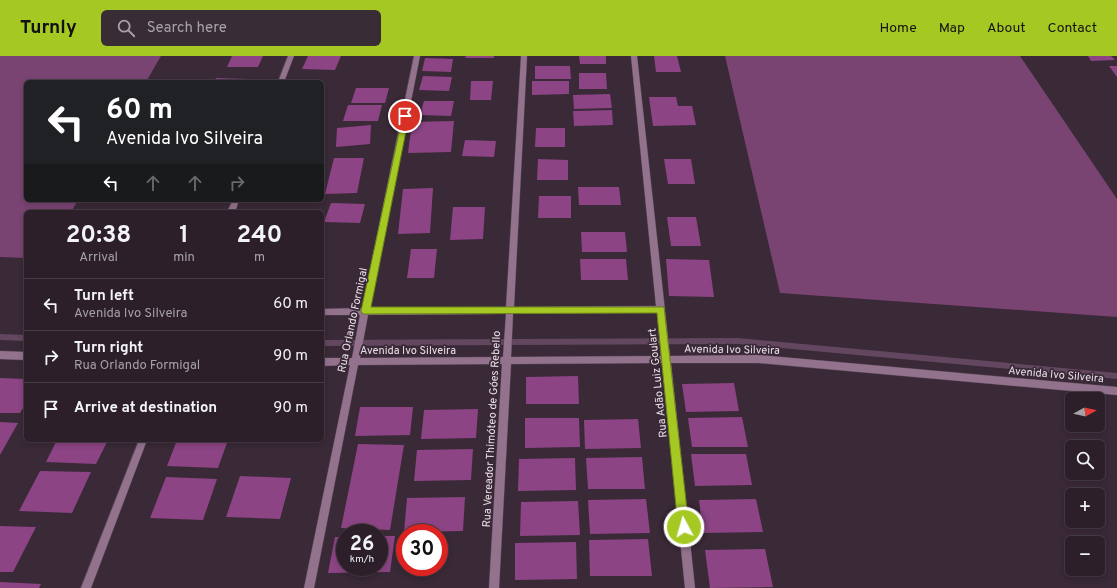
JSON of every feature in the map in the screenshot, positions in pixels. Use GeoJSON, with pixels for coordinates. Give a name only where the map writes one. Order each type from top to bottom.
{"type":"FeatureCollection","features":[{"type":"Feature","properties":{"kind":"street"},"geometry":{"type":"LineString","coordinates":[[282,80],[291,56]]}},
{"type":"Feature","properties":{"kind":"street","name":"Rua Orlando Formigal"},"geometry":{"type":"LineString","coordinates":[[310,588],[417,56]]}},
{"type":"Feature","properties":{"kind":"street","name":"Rua Vereador Thimóteo de Góes Rebello"},"geometry":{"type":"LineString","coordinates":[[494,588],[524,56]]}},
{"type":"Feature","properties":{"kind":"street","name":"Rua Adão Luiz Goulart"},"geometry":{"type":"LineString","coordinates":[[634,56],[690,588]]}},
{"type":"Feature","properties":{"kind":"street"},"geometry":{"type":"LineString","coordinates":[[324,312],[661,310]]}},
{"type":"Feature","properties":{"kind":"street","name":"Avenida Ivo Silveira"},"geometry":{"type":"LineString","coordinates":[[324,362],[356,358],[666,354],[758,359],[1117,391]]}},
{"type":"Feature","properties":{"kind":"street"},"geometry":{"type":"LineString","coordinates":[[0,355],[24,356]]}},
{"type":"Feature","properties":{"kind":"street"},"geometry":{"type":"LineString","coordinates":[[86,588],[142,442]]}},
{"type":"Feature","properties":{"kind":"shaded area"},"geometry":{"type":"Polygon","coordinates":[[[0,56],[161,56],[147,80],[24,80],[24,202],[77,202],[72,210],[24,210],[24,258],[0,257],[0,56]]]}},
{"type":"Feature","properties":{"kind":"shaded area"},"geometry":{"type":"Polygon","coordinates":[[[725,56],[1020,56],[1117,199],[1117,317],[780,293],[725,56]]]}},
{"type":"Feature","properties":{"kind":"building"},"geometry":{"type":"Polygon","coordinates":[[[232,56],[263,56],[258,67],[227,67],[232,56]]]}},
{"type":"Feature","properties":{"kind":"building"},"geometry":{"type":"Polygon","coordinates":[[[308,56],[341,56],[335,70],[302,69],[308,56]]]}},
{"type":"Feature","properties":{"kind":"building"},"geometry":{"type":"Polygon","coordinates":[[[466,56],[494,56],[494,58],[465,58],[466,56]]]}},
{"type":"Feature","properties":{"kind":"building"},"geometry":{"type":"Polygon","coordinates":[[[579,56],[606,56],[606,64],[580,64],[579,56]]]}},
{"type":"Feature","properties":{"kind":"building"},"geometry":{"type":"Polygon","coordinates":[[[654,56],[677,56],[681,72],[656,72],[654,56]]]}},
{"type":"Feature","properties":{"kind":"building"},"geometry":{"type":"Polygon","coordinates":[[[1088,56],[1111,56],[1115,60],[1091,61],[1088,56]]]}},
{"type":"Feature","properties":{"kind":"building"},"geometry":{"type":"Polygon","coordinates":[[[425,58],[453,59],[451,72],[422,71],[425,58]]]}},
{"type":"Feature","properties":{"kind":"building"},"geometry":{"type":"Polygon","coordinates":[[[535,66],[570,66],[571,79],[535,79],[535,66]]]}},
{"type":"Feature","properties":{"kind":"building"},"geometry":{"type":"Polygon","coordinates":[[[1109,66],[1117,66],[1117,77],[1109,66]]]}},
{"type":"Feature","properties":{"kind":"building"},"geometry":{"type":"Polygon","coordinates":[[[579,73],[606,73],[607,89],[579,89],[579,73]]]}},
{"type":"Feature","properties":{"kind":"building"},"geometry":{"type":"Polygon","coordinates":[[[423,76],[452,77],[449,91],[419,90],[423,76]]]}},
{"type":"Feature","properties":{"kind":"building"},"geometry":{"type":"Polygon","coordinates":[[[216,78],[249,79],[248,80],[215,80],[216,78]]]}},
{"type":"Feature","properties":{"kind":"building"},"geometry":{"type":"Polygon","coordinates":[[[471,81],[493,81],[491,100],[470,100],[471,81]]]}},
{"type":"Feature","properties":{"kind":"building"},"geometry":{"type":"Polygon","coordinates":[[[532,81],[569,81],[569,94],[532,95],[532,81]]]}},
{"type":"Feature","properties":{"kind":"building"},"geometry":{"type":"Polygon","coordinates":[[[356,88],[389,88],[385,103],[351,103],[356,88]]]}},
{"type":"Feature","properties":{"kind":"building"},"geometry":{"type":"Polygon","coordinates":[[[610,94],[612,108],[574,109],[573,95],[610,94]]]}},
{"type":"Feature","properties":{"kind":"building"},"geometry":{"type":"Polygon","coordinates":[[[649,97],[676,97],[678,106],[692,106],[696,125],[653,126],[649,97]]]}},
{"type":"Feature","properties":{"kind":"building"},"geometry":{"type":"Polygon","coordinates":[[[424,101],[454,101],[451,116],[420,115],[424,101]]]}},
{"type":"Feature","properties":{"kind":"building"},"geometry":{"type":"Polygon","coordinates":[[[348,105],[382,105],[378,121],[343,121],[348,105]]]}},
{"type":"Feature","properties":{"kind":"building"},"geometry":{"type":"Polygon","coordinates":[[[612,110],[613,125],[574,126],[573,111],[612,110]]]}},
{"type":"Feature","properties":{"kind":"building"},"geometry":{"type":"Polygon","coordinates":[[[454,121],[451,152],[408,153],[412,122],[454,121]]]}},
{"type":"Feature","properties":{"kind":"building"},"geometry":{"type":"Polygon","coordinates":[[[371,125],[370,144],[336,147],[337,128],[371,125]]]}},
{"type":"Feature","properties":{"kind":"building"},"geometry":{"type":"Polygon","coordinates":[[[536,128],[565,128],[565,147],[535,147],[536,128]]]}},
{"type":"Feature","properties":{"kind":"building"},"geometry":{"type":"Polygon","coordinates":[[[465,140],[496,141],[494,157],[462,156],[465,140]]]}},
{"type":"Feature","properties":{"kind":"building"},"geometry":{"type":"Polygon","coordinates":[[[334,158],[364,158],[357,193],[325,194],[334,158]]]}},
{"type":"Feature","properties":{"kind":"building"},"geometry":{"type":"Polygon","coordinates":[[[538,159],[568,160],[568,180],[537,180],[538,159]]]}},
{"type":"Feature","properties":{"kind":"building"},"geometry":{"type":"Polygon","coordinates":[[[664,159],[691,159],[695,184],[668,184],[664,159]]]}},
{"type":"Feature","properties":{"kind":"building"},"geometry":{"type":"Polygon","coordinates":[[[578,187],[619,187],[621,205],[579,205],[578,187]]]}},
{"type":"Feature","properties":{"kind":"building"},"geometry":{"type":"Polygon","coordinates":[[[433,188],[430,233],[398,234],[403,189],[433,188]]]}},
{"type":"Feature","properties":{"kind":"building"},"geometry":{"type":"Polygon","coordinates":[[[539,196],[571,196],[571,218],[538,218],[539,196]]]}},
{"type":"Feature","properties":{"kind":"building"},"geometry":{"type":"Polygon","coordinates":[[[331,203],[365,204],[360,223],[324,222],[331,203]]]}},
{"type":"Feature","properties":{"kind":"building"},"geometry":{"type":"Polygon","coordinates":[[[453,207],[485,207],[483,239],[450,240],[453,207]]]}},
{"type":"Feature","properties":{"kind":"building"},"geometry":{"type":"Polygon","coordinates":[[[667,217],[696,217],[701,246],[671,246],[667,217]]]}},
{"type":"Feature","properties":{"kind":"building"},"geometry":{"type":"Polygon","coordinates":[[[581,232],[625,232],[627,252],[582,252],[581,232]]]}},
{"type":"Feature","properties":{"kind":"building"},"geometry":{"type":"Polygon","coordinates":[[[411,249],[437,249],[434,278],[407,278],[411,249]]]}},
{"type":"Feature","properties":{"kind":"building"},"geometry":{"type":"Polygon","coordinates":[[[580,259],[626,259],[628,280],[581,280],[580,259]]]}},
{"type":"Feature","properties":{"kind":"building"},"geometry":{"type":"Polygon","coordinates":[[[666,259],[709,260],[714,297],[669,296],[666,259]]]}},
{"type":"Feature","properties":{"kind":"building"},"geometry":{"type":"Polygon","coordinates":[[[578,376],[579,404],[526,404],[526,377],[578,376]]]}},
{"type":"Feature","properties":{"kind":"building"},"geometry":{"type":"Polygon","coordinates":[[[0,378],[24,379],[24,406],[20,413],[0,413],[0,378]]]}},
{"type":"Feature","properties":{"kind":"building"},"geometry":{"type":"Polygon","coordinates":[[[734,383],[739,411],[686,412],[682,384],[734,383]]]}},
{"type":"Feature","properties":{"kind":"building"},"geometry":{"type":"Polygon","coordinates":[[[360,407],[413,407],[410,435],[355,436],[360,407]]]}},
{"type":"Feature","properties":{"kind":"building"},"geometry":{"type":"Polygon","coordinates":[[[478,409],[476,438],[421,439],[424,410],[478,409]]]}},
{"type":"Feature","properties":{"kind":"building"},"geometry":{"type":"Polygon","coordinates":[[[742,417],[748,447],[692,447],[688,418],[742,417]]]}},
{"type":"Feature","properties":{"kind":"building"},"geometry":{"type":"Polygon","coordinates":[[[525,418],[579,418],[580,447],[525,448],[525,418]]]}},
{"type":"Feature","properties":{"kind":"building"},"geometry":{"type":"Polygon","coordinates":[[[638,419],[641,448],[585,449],[584,420],[638,419]]]}},
{"type":"Feature","properties":{"kind":"building"},"geometry":{"type":"Polygon","coordinates":[[[0,422],[18,423],[0,455],[0,422]]]}},
{"type":"Feature","properties":{"kind":"building"},"geometry":{"type":"Polygon","coordinates":[[[56,442],[107,442],[96,464],[46,462],[56,442]]]}},
{"type":"Feature","properties":{"kind":"building"},"geometry":{"type":"Polygon","coordinates":[[[176,442],[227,442],[218,468],[167,466],[176,442]]]}},
{"type":"Feature","properties":{"kind":"building"},"geometry":{"type":"Polygon","coordinates":[[[358,444],[404,445],[390,530],[388,530],[388,524],[342,524],[358,444]]]}},
{"type":"Feature","properties":{"kind":"building"},"geometry":{"type":"Polygon","coordinates":[[[473,449],[471,480],[414,481],[417,450],[473,449]]]}},
{"type":"Feature","properties":{"kind":"building"},"geometry":{"type":"Polygon","coordinates":[[[691,454],[746,454],[752,485],[695,486],[691,454]]]}},
{"type":"Feature","properties":{"kind":"building"},"geometry":{"type":"Polygon","coordinates":[[[642,457],[645,489],[588,489],[586,458],[642,457]]]}},
{"type":"Feature","properties":{"kind":"building"},"geometry":{"type":"Polygon","coordinates":[[[575,458],[576,490],[518,491],[519,459],[575,458]]]}},
{"type":"Feature","properties":{"kind":"building"},"geometry":{"type":"Polygon","coordinates":[[[40,471],[91,472],[72,513],[19,511],[40,471]]]}},
{"type":"Feature","properties":{"kind":"building"},"geometry":{"type":"Polygon","coordinates":[[[240,476],[291,478],[280,519],[226,517],[240,476]]]}},
{"type":"Feature","properties":{"kind":"building"},"geometry":{"type":"Polygon","coordinates":[[[166,477],[217,479],[203,520],[150,518],[166,477]]]}},
{"type":"Feature","properties":{"kind":"building"},"geometry":{"type":"Polygon","coordinates":[[[465,497],[463,531],[448,531],[448,524],[405,524],[407,498],[465,497]]]}},
{"type":"Feature","properties":{"kind":"building"},"geometry":{"type":"Polygon","coordinates":[[[646,499],[650,533],[590,534],[588,500],[646,499]]]}},
{"type":"Feature","properties":{"kind":"building"},"geometry":{"type":"Polygon","coordinates":[[[756,499],[763,532],[703,533],[699,500],[756,499]]]}},
{"type":"Feature","properties":{"kind":"building"},"geometry":{"type":"Polygon","coordinates":[[[578,501],[580,535],[520,536],[521,502],[578,501]]]}},
{"type":"Feature","properties":{"kind":"building"},"geometry":{"type":"Polygon","coordinates":[[[0,526],[36,527],[13,572],[0,572],[0,526]]]}},
{"type":"Feature","properties":{"kind":"building"},"geometry":{"type":"Polygon","coordinates":[[[388,536],[395,536],[390,572],[388,572],[388,536]]]}},
{"type":"Feature","properties":{"kind":"building"},"geometry":{"type":"Polygon","coordinates":[[[335,537],[336,573],[328,573],[335,537]]]}},
{"type":"Feature","properties":{"kind":"building"},"geometry":{"type":"Polygon","coordinates":[[[648,539],[652,576],[590,576],[589,540],[648,539]]]}},
{"type":"Feature","properties":{"kind":"building"},"geometry":{"type":"Polygon","coordinates":[[[576,542],[577,579],[515,580],[515,543],[576,542]]]}},
{"type":"Feature","properties":{"kind":"building"},"geometry":{"type":"Polygon","coordinates":[[[765,549],[773,587],[710,588],[705,550],[765,549]]]}},
{"type":"Feature","properties":{"kind":"building"},"geometry":{"type":"Polygon","coordinates":[[[0,582],[41,584],[39,588],[0,588],[0,582]]]}},
{"type":"Feature","properties":{"kind":"waterway"},"geometry":{"type":"LineString","coordinates":[[0,337],[24,338]]}},
{"type":"Feature","properties":{"kind":"waterway"},"geometry":{"type":"LineString","coordinates":[[324,343],[738,341],[1117,376]]}},
{"type":"Feature","properties":{"kind":"route"},"geometry":{"type":"LineString","coordinates":[[405,116],[366,311],[661,310],[684,527]]}}]}
